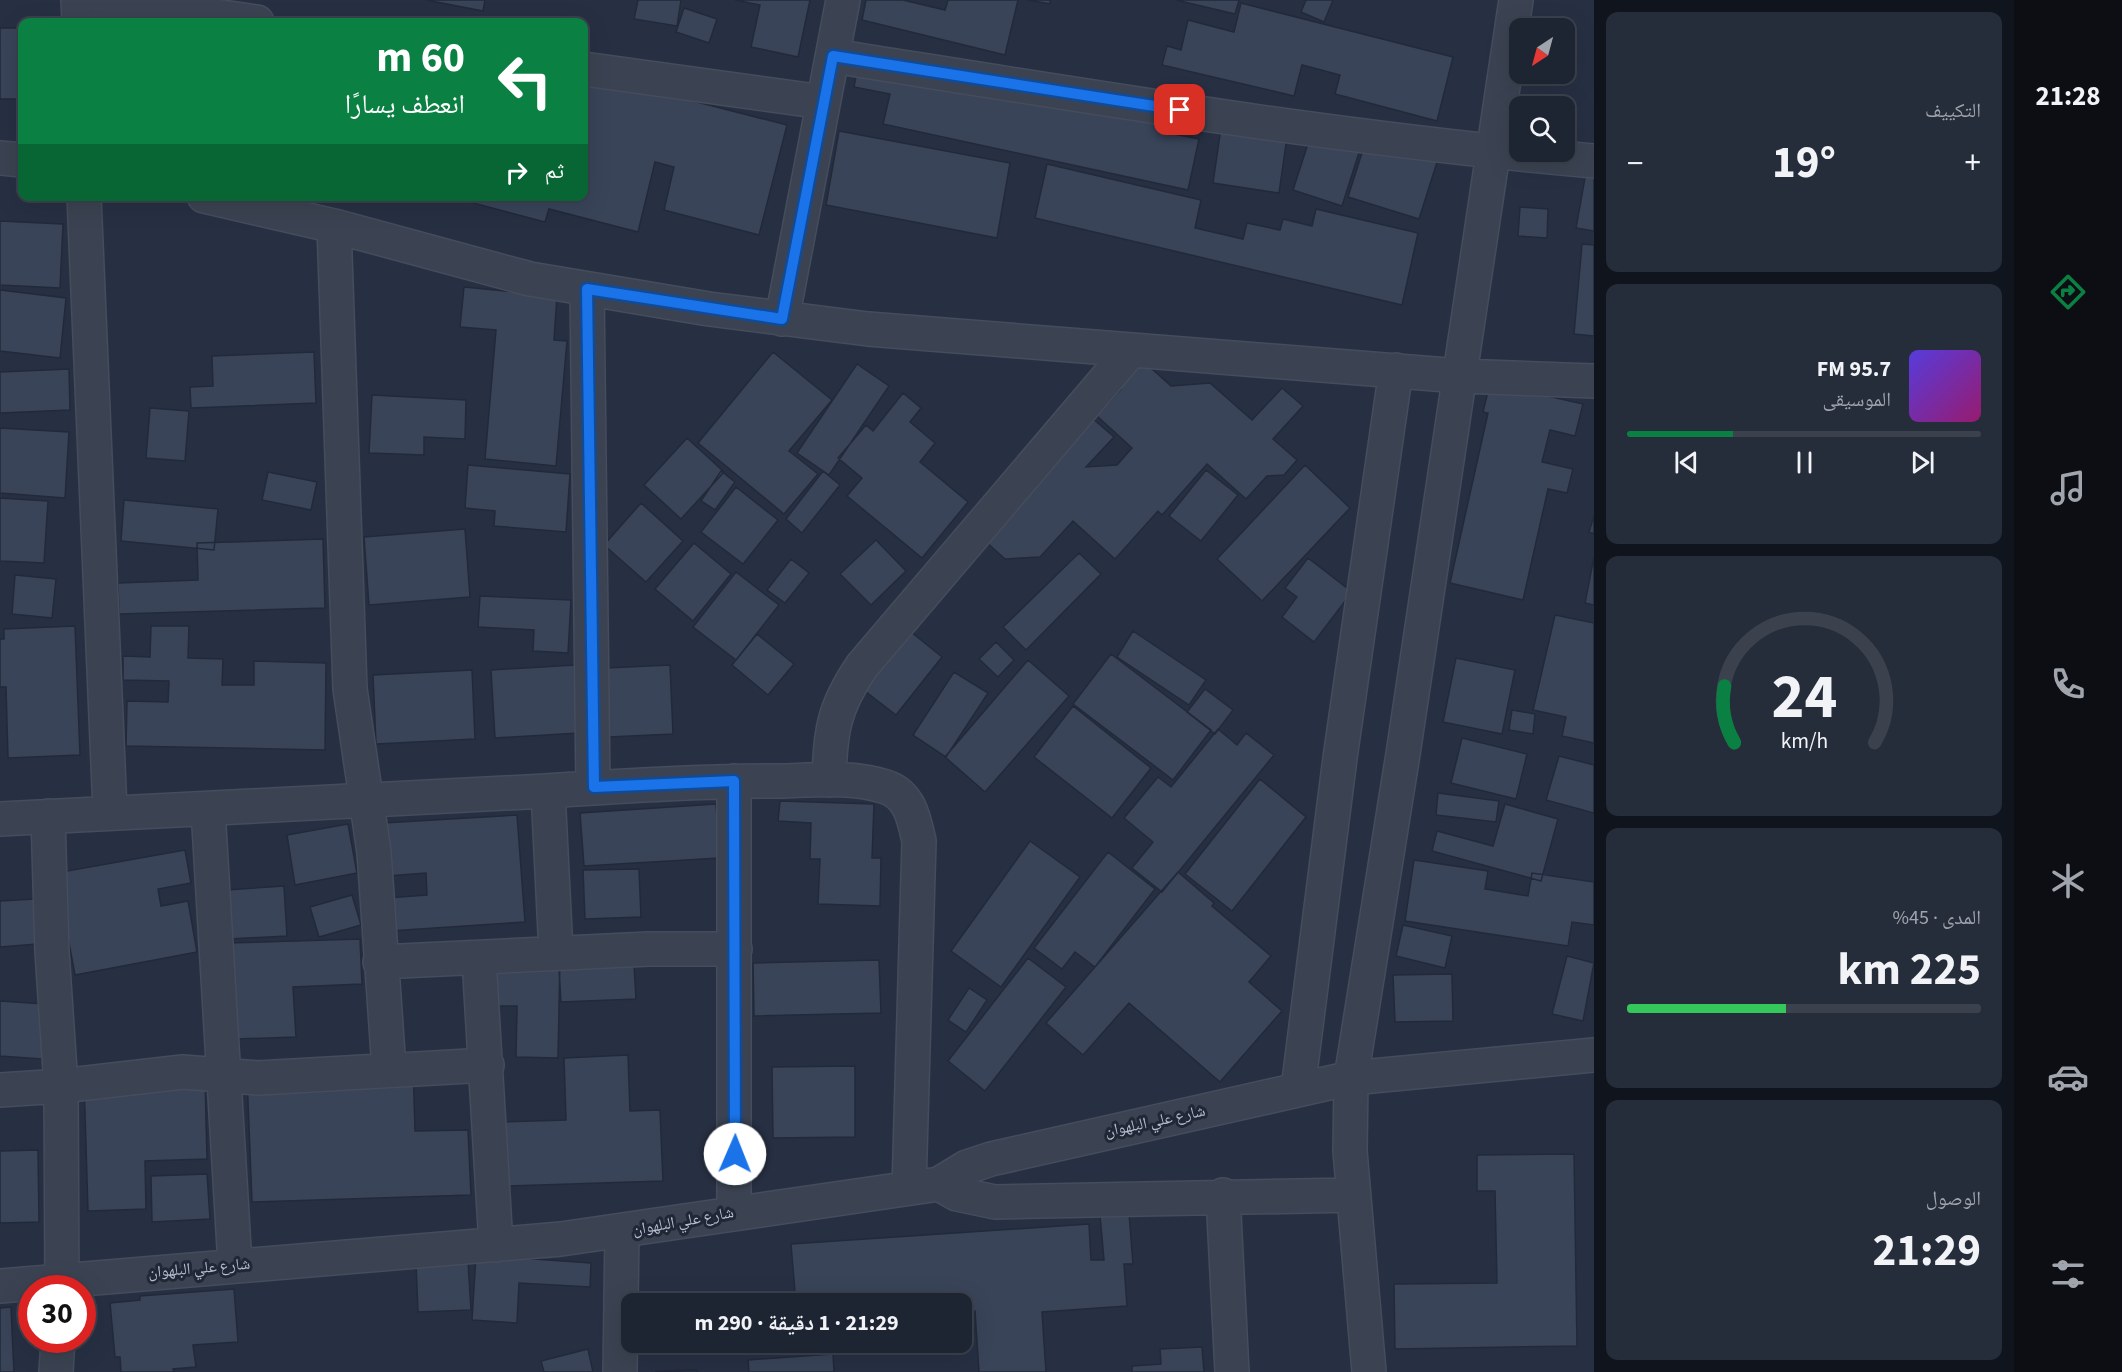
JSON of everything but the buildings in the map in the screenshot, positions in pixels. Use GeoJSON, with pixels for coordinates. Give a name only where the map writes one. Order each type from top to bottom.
{"type":"FeatureCollection","features":[{"type":"Feature","properties":{"kind":"street"},"geometry":{"type":"LineString","coordinates":[[78,0],[79,18]]}},
{"type":"Feature","properties":{"kind":"street"},"geometry":{"type":"LineString","coordinates":[[102,0],[229,18]]}},
{"type":"Feature","properties":{"kind":"street"},"geometry":{"type":"LineString","coordinates":[[782,319],[843,0]]}},
{"type":"Feature","properties":{"kind":"street"},"geometry":{"type":"LineString","coordinates":[[1369,1372],[1353,1195],[1349,1119],[1351,1078],[1516,0]]}},
{"type":"Feature","properties":{"kind":"street"},"geometry":{"type":"LineString","coordinates":[[833,56],[1137,104],[1494,152],[1594,161]]}},
{"type":"Feature","properties":{"kind":"street"},"geometry":{"type":"LineString","coordinates":[[588,70],[823,102]]}},
{"type":"Feature","properties":{"kind":"street"},"geometry":{"type":"LineString","coordinates":[[0,158],[18,160]]}},
{"type":"Feature","properties":{"kind":"street"},"geometry":{"type":"LineString","coordinates":[[84,201],[110,812]]}},
{"type":"Feature","properties":{"kind":"street"},"geometry":{"type":"LineString","coordinates":[[226,201],[334,226],[530,279],[782,319],[879,330],[1460,376],[1594,381]]}},
{"type":"Feature","properties":{"kind":"street"},"geometry":{"type":"LineString","coordinates":[[334,226],[350,689],[357,751],[374,852],[389,1069]]}},
{"type":"Feature","properties":{"kind":"street"},"geometry":{"type":"LineString","coordinates":[[587,289],[594,787]]}},
{"type":"Feature","properties":{"kind":"street"},"geometry":{"type":"LineString","coordinates":[[829,780],[833,724],[840,702],[855,676],[1131,350]]}},
{"type":"Feature","properties":{"kind":"street"},"geometry":{"type":"LineString","coordinates":[[1298,1089],[1340,758],[1396,370]]}},
{"type":"Feature","properties":{"kind":"street"},"geometry":{"type":"LineString","coordinates":[[0,819],[734,781],[829,780],[868,783],[889,788],[903,797],[914,815],[919,841],[924,1186],[995,1202],[1353,1195]]}},
{"type":"Feature","properties":{"kind":"street"},"geometry":{"type":"LineString","coordinates":[[734,781],[734,1212]]}},
{"type":"Feature","properties":{"kind":"street"},"geometry":{"type":"LineString","coordinates":[[548,791],[556,953]]}},
{"type":"Feature","properties":{"kind":"street"},"geometry":{"type":"LineString","coordinates":[[208,809],[235,1265]]}},
{"type":"Feature","properties":{"kind":"street"},"geometry":{"type":"LineString","coordinates":[[48,816],[52,952],[61,1086],[62,1275]]}},
{"type":"Feature","properties":{"kind":"street"},"geometry":{"type":"LineString","coordinates":[[380,963],[649,949],[735,949]]}},
{"type":"Feature","properties":{"kind":"street"},"geometry":{"type":"LineString","coordinates":[[479,959],[496,1245]]}},
{"type":"Feature","properties":{"kind":"street","name":"شارع علي البلهوان"},"geometry":{"type":"LineString","coordinates":[[96,1280],[235,1265],[496,1245],[622,1232],[734,1212],[924,1186],[991,1159],[1351,1078],[1594,1055]]}},
{"type":"Feature","properties":{"kind":"street"},"geometry":{"type":"LineString","coordinates":[[0,1090],[61,1086],[183,1072],[258,1078],[487,1065]]}},
{"type":"Feature","properties":{"kind":"street"},"geometry":{"type":"LineString","coordinates":[[1223,1196],[1232,1372]]}},
{"type":"Feature","properties":{"kind":"street"},"geometry":{"type":"LineString","coordinates":[[620,1372],[622,1232]]}},
{"type":"Feature","properties":{"kind":"street","name":"شارع علي البلهوان"},"geometry":{"type":"LineString","coordinates":[[0,1286],[18,1285]]}},
{"type":"Feature","properties":{"kind":"street"},"geometry":{"type":"LineString","coordinates":[[56,1372],[57,1353]]}},
{"type":"Feature","properties":{"kind":"route"},"geometry":{"type":"LineString","coordinates":[[735,1154],[734,781],[594,787],[587,289],[782,319],[833,56],[1180,110]]}}]}
